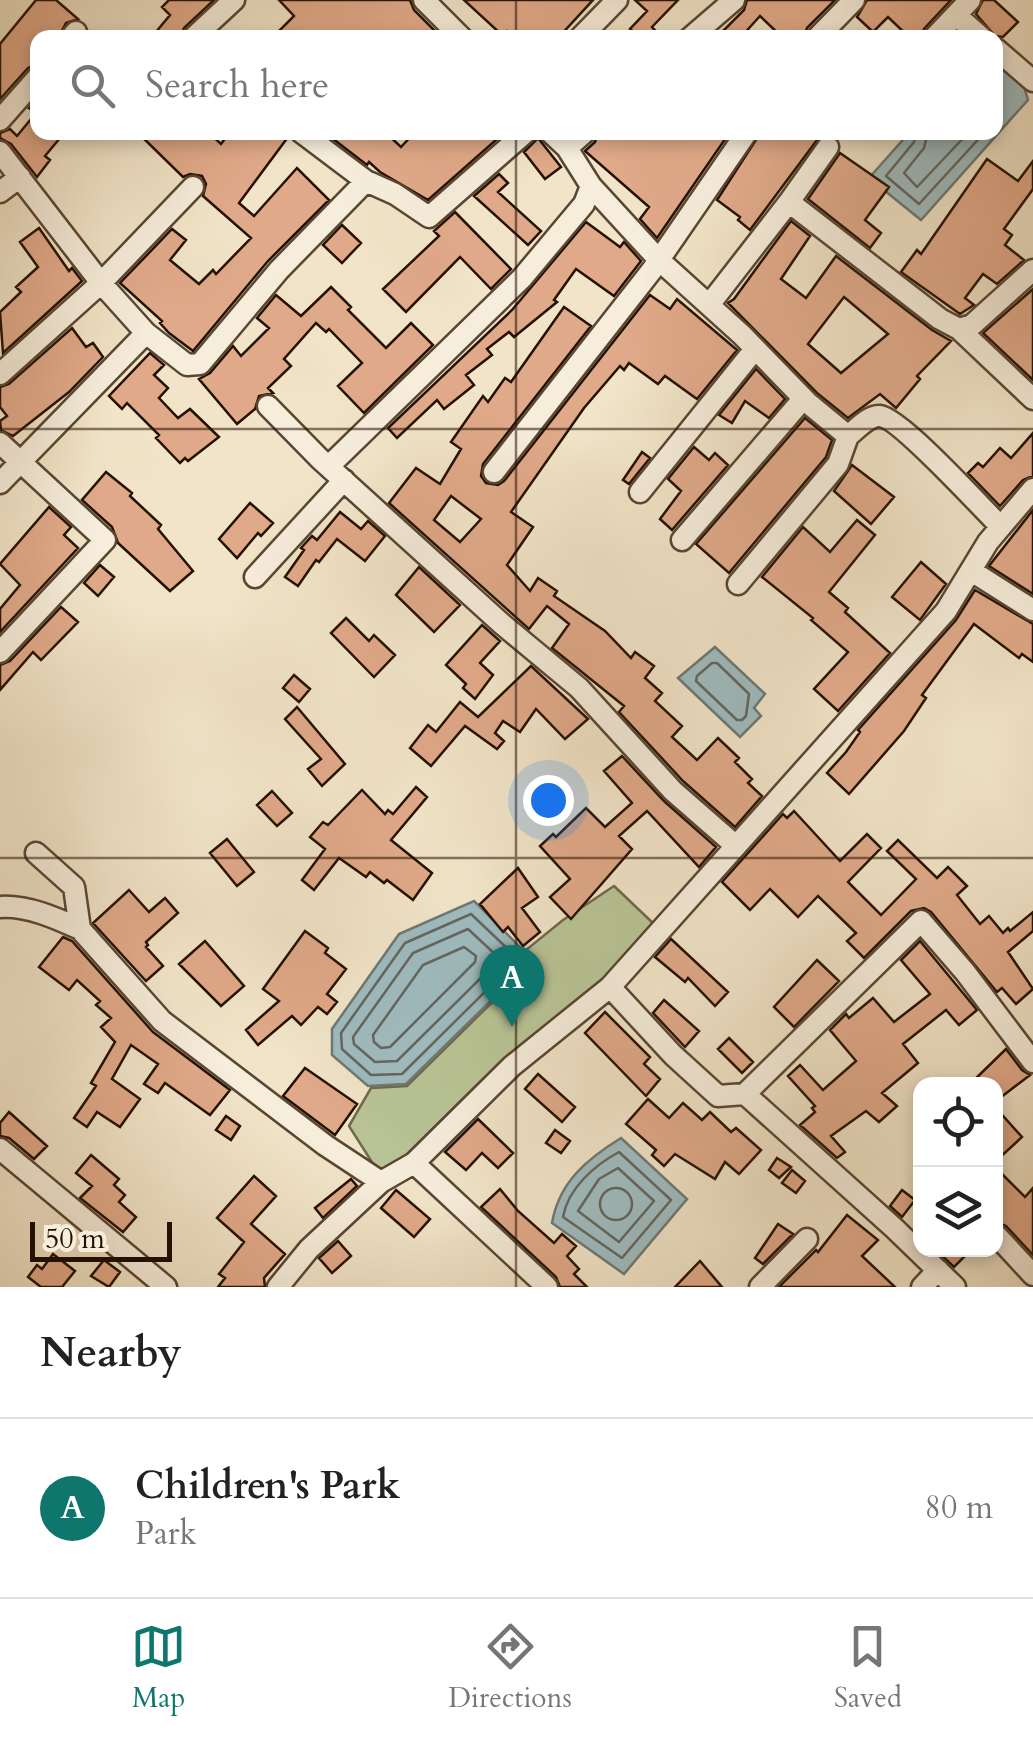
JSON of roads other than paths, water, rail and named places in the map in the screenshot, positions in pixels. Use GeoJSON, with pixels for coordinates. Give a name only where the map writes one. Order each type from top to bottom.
{"type":"FeatureCollection","features":[{"type":"Feature","properties":{"kind":"street"},"geometry":{"type":"LineString","coordinates":[[202,30],[234,0]]}},
{"type":"Feature","properties":{"kind":"street"},"geometry":{"type":"LineString","coordinates":[[424,0],[454,30]]}},
{"type":"Feature","properties":{"kind":"street"},"geometry":{"type":"LineString","coordinates":[[588,30],[617,0]]}},
{"type":"Feature","properties":{"kind":"street"},"geometry":{"type":"LineString","coordinates":[[699,30],[734,0]]}},
{"type":"Feature","properties":{"kind":"street"},"geometry":{"type":"LineString","coordinates":[[825,30],[854,0]]}},
{"type":"Feature","properties":{"kind":"street"},"geometry":{"type":"LineString","coordinates":[[941,30],[963,7],[977,30]]}},
{"type":"Feature","properties":{"kind":"street"},"geometry":{"type":"LineString","coordinates":[[1003,55],[1033,82]]}},
{"type":"Feature","properties":{"kind":"street"},"geometry":{"type":"LineString","coordinates":[[0,120],[30,86]]}},
{"type":"Feature","properties":{"kind":"street"},"geometry":{"type":"LineString","coordinates":[[312,140],[366,181],[429,216],[517,140]]}},
{"type":"Feature","properties":{"kind":"street"},"geometry":{"type":"LineString","coordinates":[[558,140],[591,186],[658,260],[803,399],[848,436]]}},
{"type":"Feature","properties":{"kind":"street"},"geometry":{"type":"LineString","coordinates":[[566,148],[576,140]]}},
{"type":"Feature","properties":{"kind":"street"},"geometry":{"type":"LineString","coordinates":[[494,472],[658,260],[740,140]]}},
{"type":"Feature","properties":{"kind":"street"},"geometry":{"type":"LineString","coordinates":[[709,305],[828,147]]}},
{"type":"Feature","properties":{"kind":"street"},"geometry":{"type":"LineString","coordinates":[[0,152],[101,283],[146,333],[188,365],[200,364],[279,270],[366,181]]}},
{"type":"Feature","properties":{"kind":"street"},"geometry":{"type":"LineString","coordinates":[[0,192],[20,177]]}},
{"type":"Feature","properties":{"kind":"street"},"geometry":{"type":"LineString","coordinates":[[254,576],[336,473],[522,278],[584,204],[591,186]]}},
{"type":"Feature","properties":{"kind":"street"},"geometry":{"type":"LineString","coordinates":[[2,367],[101,283],[193,187]]}},
{"type":"Feature","properties":{"kind":"street"},"geometry":{"type":"LineString","coordinates":[[790,202],[959,329],[1033,399]]}},
{"type":"Feature","properties":{"kind":"street"},"geometry":{"type":"LineString","coordinates":[[959,329],[972,325],[1033,270]]}},
{"type":"Feature","properties":{"kind":"street"},"geometry":{"type":"LineString","coordinates":[[0,482],[146,333]]}},
{"type":"Feature","properties":{"kind":"street"},"geometry":{"type":"LineString","coordinates":[[640,492],[755,349]]}},
{"type":"Feature","properties":{"kind":"street"},"geometry":{"type":"LineString","coordinates":[[682,540],[803,399]]}},
{"type":"Feature","properties":{"kind":"street"},"geometry":{"type":"LineString","coordinates":[[268,406],[336,473],[578,688],[673,791],[736,846]]}},
{"type":"Feature","properties":{"kind":"street"},"geometry":{"type":"LineString","coordinates":[[738,584],[838,464],[848,436],[877,415],[886,417],[918,444],[1001,527]]}},
{"type":"Feature","properties":{"kind":"street"},"geometry":{"type":"LineString","coordinates":[[0,442],[105,540],[0,652]]}},
{"type":"Feature","properties":{"kind":"street"},"geometry":{"type":"LineString","coordinates":[[278,1287],[309,1249],[381,1182],[414,1164],[512,1066],[610,987],[946,611],[988,542],[1033,489]]}},
{"type":"Feature","properties":{"kind":"street"},"geometry":{"type":"LineString","coordinates":[[973,572],[1033,610]]}},
{"type":"Feature","properties":{"kind":"street"},"geometry":{"type":"LineString","coordinates":[[36,853],[74,888],[80,928]]}},
{"type":"Feature","properties":{"kind":"street"},"geometry":{"type":"LineString","coordinates":[[0,906],[56,918],[80,928],[162,1021],[381,1182]]}},
{"type":"Feature","properties":{"kind":"street"},"geometry":{"type":"LineString","coordinates":[[610,987],[673,1055],[718,1096],[744,1094],[921,920],[1025,1035],[1033,1062]]}},
{"type":"Feature","properties":{"kind":"street"},"geometry":{"type":"LineString","coordinates":[[744,1094],[956,1287]]}},
{"type":"Feature","properties":{"kind":"street"},"geometry":{"type":"LineString","coordinates":[[0,1149],[166,1287]]}},
{"type":"Feature","properties":{"kind":"street"},"geometry":{"type":"LineString","coordinates":[[414,1164],[547,1287]]}},
{"type":"Feature","properties":{"kind":"street"},"geometry":{"type":"LineString","coordinates":[[760,1287],[806,1239]]}},
{"type":"Feature","properties":{"kind":"street"},"geometry":{"type":"LineString","coordinates":[[1003,1243],[1033,1275]]}},
{"type":"Feature","properties":{"kind":"street"},"geometry":{"type":"LineString","coordinates":[[922,1287],[938,1270]]}},
{"type":"Feature","properties":{"kind":"water"},"geometry":{"type":"Polygon","coordinates":[[[1003,68],[1023,83],[1028,100],[1003,128],[1003,68]]]}},
{"type":"Feature","properties":{"kind":"water"},"geometry":{"type":"Polygon","coordinates":[[[903,140],[992,140],[921,220],[869,178],[903,140]]]}},
{"type":"Feature","properties":{"kind":"water"},"geometry":{"type":"Polygon","coordinates":[[[715,647],[765,694],[754,708],[761,716],[740,737],[678,678],[715,647]]]}},
{"type":"Feature","properties":{"kind":"water"},"geometry":{"type":"Polygon","coordinates":[[[474,901],[521,948],[522,970],[406,1084],[368,1086],[332,1055],[332,1029],[399,934],[474,901]]]}},
{"type":"Feature","properties":{"kind":"water"},"geometry":{"type":"Polygon","coordinates":[[[621,1138],[687,1199],[624,1274],[552,1223],[561,1195],[576,1173],[621,1138]]]}},
{"type":"Feature","properties":{"kind":"place","name":"Children's Park"},"geometry":{"type":"Point","coordinates":[512,1027]}}]}
